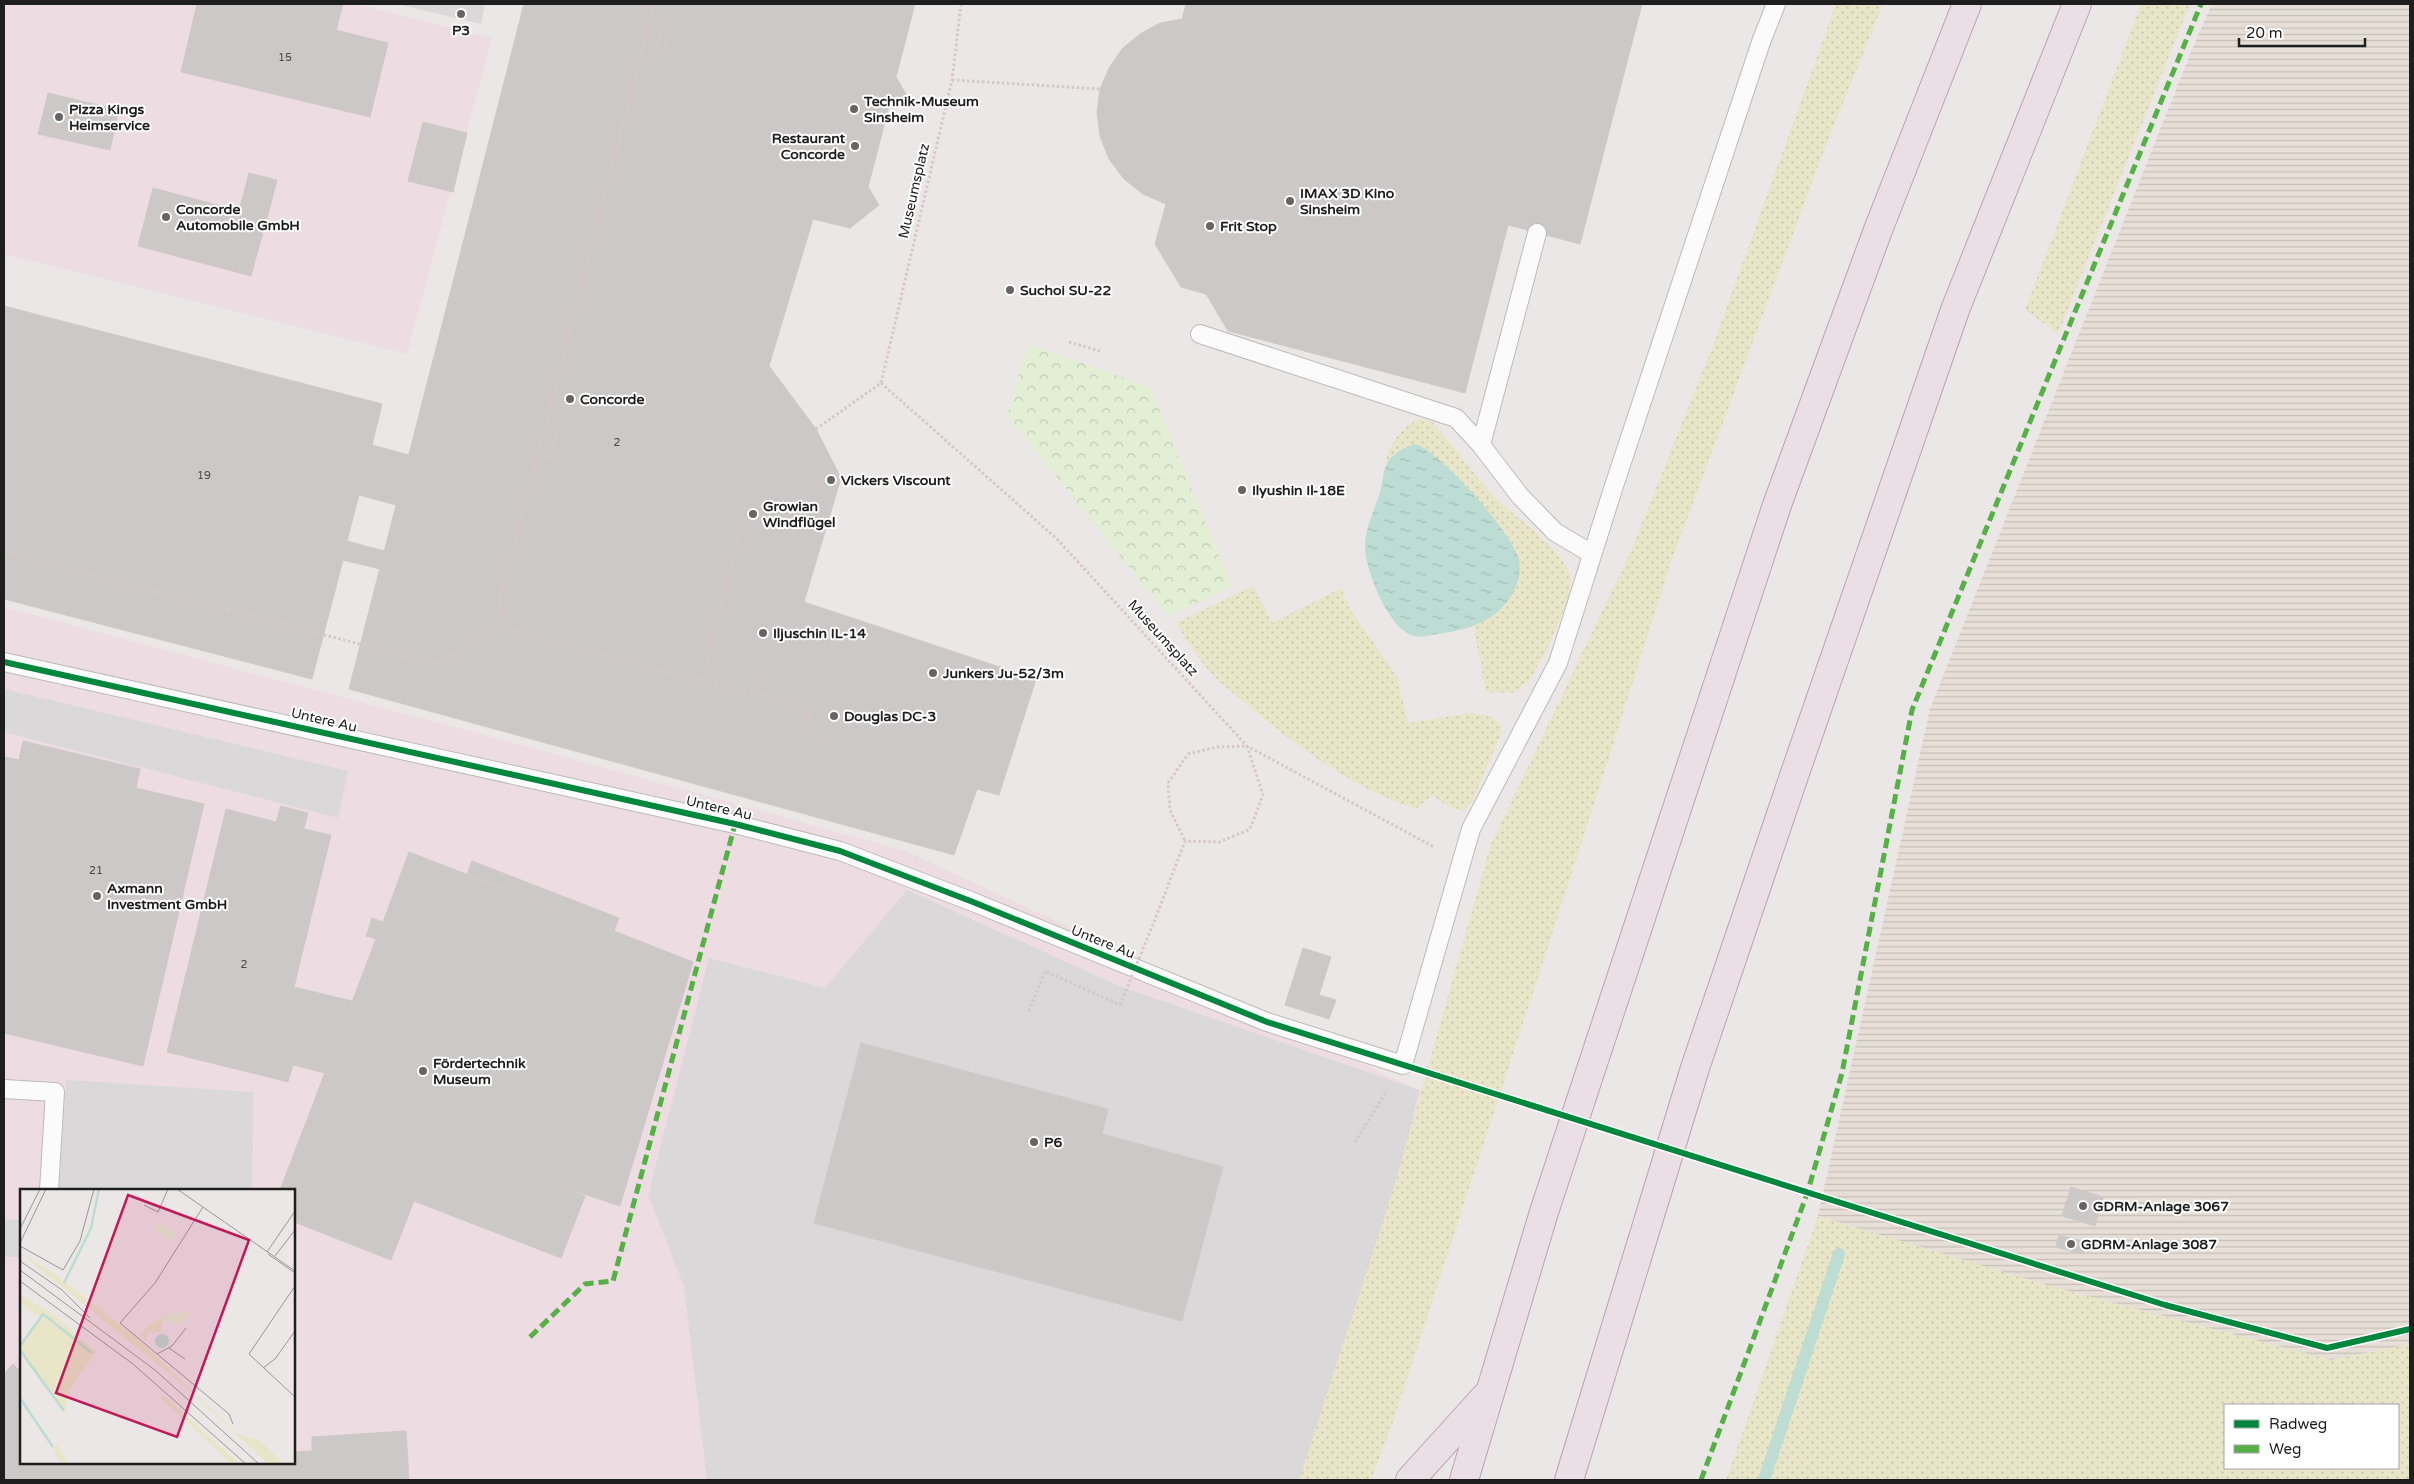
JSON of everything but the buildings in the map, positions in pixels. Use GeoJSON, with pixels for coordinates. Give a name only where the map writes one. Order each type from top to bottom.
{"type":"FeatureCollection","features":[{"type":"Feature","properties":{"kind":"highway"},"geometry":{"type":"LineString","coordinates":[[1464,1480],[1544,1212],[1777,505],[1878,230],[1967,4]]}},
{"type":"Feature","properties":{"kind":"highway"},"geometry":{"type":"LineString","coordinates":[[1569,1480],[1638,1249],[1695,1068],[1795,773],[1955,310],[2077,4]]}},
{"type":"Feature","properties":{"kind":"highway"},"geometry":{"type":"LineString","coordinates":[[1410,1480],[1490,1392]]}},
{"type":"Feature","properties":{"kind":"lane"},"geometry":{"type":"LineString","coordinates":[[1403,1065],[1471,829],[1558,664],[1592,554],[1761,42],[1776,4]]}},
{"type":"Feature","properties":{"kind":"lane"},"geometry":{"type":"LineString","coordinates":[[1481,445],[1537,233]]}},
{"type":"Feature","properties":{"kind":"lane"},"geometry":{"type":"LineString","coordinates":[[1200,334],[1456,418],[1481,445],[1520,496],[1555,532],[1592,554]]}},
{"type":"Feature","properties":{"kind":"lane","name":"Untere Au"},"geometry":{"type":"LineString","coordinates":[[4,662],[735,824],[840,851],[1267,1022],[1403,1065]]}},
{"type":"Feature","properties":{"kind":"lane"},"geometry":{"type":"LineString","coordinates":[[4,1089],[55,1092],[49,1189]]}},
{"type":"Feature","properties":{"kind":"path"},"geometry":{"type":"LineString","coordinates":[[654,4],[500,601],[502,620],[515,633],[806,706],[818,737],[830,740]]}},
{"type":"Feature","properties":{"kind":"path"},"geometry":{"type":"LineString","coordinates":[[650,21],[663,25],[657,47],[662,51],[666,46],[666,42],[662,40],[658,44],[652,44]]}},
{"type":"Feature","properties":{"kind":"path"},"geometry":{"type":"LineString","coordinates":[[952,80],[1100,89]]}},
{"type":"Feature","properties":{"kind":"path"},"geometry":{"type":"LineString","coordinates":[[1069,342],[1100,351]]}},
{"type":"Feature","properties":{"kind":"path"},"geometry":{"type":"LineString","coordinates":[[816,429],[881,383]]}},
{"type":"Feature","properties":{"kind":"path"},"geometry":{"type":"LineString","coordinates":[[545,454],[551,453],[555,449],[560,455],[556,460],[550,456],[559,425],[547,420]]}},
{"type":"Feature","properties":{"kind":"path"},"geometry":{"type":"LineString","coordinates":[[702,680],[743,519]]}},
{"type":"Feature","properties":{"kind":"path"},"geometry":{"type":"LineString","coordinates":[[4,553],[438,664],[502,620]]}},
{"type":"Feature","properties":{"kind":"path"},"geometry":{"type":"LineString","coordinates":[[753,677],[759,694]]}},
{"type":"Feature","properties":{"kind":"path"},"geometry":{"type":"LineString","coordinates":[[1028,1011],[1044,971],[1120,1005],[1184,841],[1170,810],[1168,784],[1188,754],[1217,747],[1246,746],[1263,795],[1250,829],[1220,842],[1184,841]]}},
{"type":"Feature","properties":{"kind":"path"},"geometry":{"type":"LineString","coordinates":[[1355,1142],[1403,1065]]}},
{"type":"Feature","properties":{"kind":"shaded area"},"geometry":{"type":"Polygon","coordinates":[[[4,4],[355,4],[492,38],[407,354],[4,254],[4,4]]]}},
{"type":"Feature","properties":{"kind":"shaded area","name":"P3"},"geometry":{"type":"Polygon","coordinates":[[[397,4],[485,4],[481,24],[397,4]]]}},
{"type":"Feature","properties":{"kind":"shaded area"},"geometry":{"type":"Polygon","coordinates":[[[1836,4],[1883,4],[1826,145],[1670,565],[1393,1422],[1371,1480],[1299,1480],[1394,1187],[1491,844],[1631,551],[1713,345],[1836,4]]]}},
{"type":"Feature","properties":{"kind":"shaded area"},"geometry":{"type":"Polygon","coordinates":[[[2141,4],[2190,4],[2058,334],[2025,310],[2141,4]]]}},
{"type":"Feature","properties":{"kind":"shaded area"},"geometry":{"type":"Polygon","coordinates":[[[2212,4],[2410,4],[2410,1344],[2331,1360],[2046,1285],[1818,1216],[1930,709],[2193,47],[2212,4]]]}},
{"type":"Feature","properties":{"kind":"shaded area"},"geometry":{"type":"Polygon","coordinates":[[[1420,418],[1432,422],[1490,492],[1556,552],[1570,574],[1571,583],[1564,610],[1550,643],[1530,679],[1512,693],[1486,692],[1473,626],[1497,613],[1520,581],[1400,449],[1386,464],[1387,457],[1397,437],[1407,426],[1420,418]]]}},
{"type":"Feature","properties":{"kind":"shaded area"},"geometry":{"type":"Polygon","coordinates":[[[1253,586],[1272,623],[1341,588],[1350,609],[1397,677],[1408,723],[1470,713],[1491,716],[1501,726],[1501,734],[1472,802],[1463,811],[1449,807],[1432,795],[1416,809],[1370,790],[1304,750],[1214,676],[1203,664],[1176,623],[1253,586]]]}},
{"type":"Feature","properties":{"kind":"shaded area"},"geometry":{"type":"Polygon","coordinates":[[[4,607],[507,741],[906,851],[1449,1104],[1299,1480],[4,1480],[4,607]]]}},
{"type":"Feature","properties":{"kind":"shaded area"},"geometry":{"type":"Polygon","coordinates":[[[4,689],[348,771],[338,818],[4,732],[4,689]]]}},
{"type":"Feature","properties":{"kind":"shaded area","name":"P6"},"geometry":{"type":"Polygon","coordinates":[[[907,890],[1119,986],[1419,1090],[1352,1384],[1319,1480],[707,1480],[684,1286],[648,1195],[709,958],[825,988],[907,890]]]}},
{"type":"Feature","properties":{"kind":"shaded area"},"geometry":{"type":"Polygon","coordinates":[[[66,1080],[253,1092],[252,1189],[59,1189],[66,1080]]]}},
{"type":"Feature","properties":{"kind":"shaded area"},"geometry":{"type":"Polygon","coordinates":[[[1818,1216],[2046,1285],[2331,1360],[2410,1344],[2410,1480],[1726,1480],[1818,1216]]]}},
{"type":"Feature","properties":{"kind":"shaded area"},"geometry":{"type":"Polygon","coordinates":[[[4,1219],[20,1220],[20,1257],[4,1257],[4,1219]]]}},
{"type":"Feature","properties":{"kind":"green space"},"geometry":{"type":"Polygon","coordinates":[[[1028,344],[1150,387],[1232,587],[1168,616],[1007,415],[1028,344]]]}},
{"type":"Feature","properties":{"kind":"water"},"geometry":{"type":"Polygon","coordinates":[[[1415,444],[1441,462],[1475,495],[1514,548],[1520,567],[1518,582],[1511,596],[1502,608],[1491,617],[1465,629],[1422,637],[1405,632],[1388,612],[1375,586],[1365,550],[1366,534],[1379,496],[1386,465],[1396,453],[1415,444]]]}},
{"type":"Feature","properties":{"kind":"waterway"},"geometry":{"type":"LineString","coordinates":[[1764,1480],[1839,1254]]}},
{"type":"Feature","properties":{"kind":"marked path"},"geometry":{"type":"LineString","coordinates":[[1701,1480],[1807,1194],[1842,1073],[1912,710],[2201,4]]}},
{"type":"Feature","properties":{"kind":"marked path"},"geometry":{"type":"LineString","coordinates":[[530,1337],[585,1284],[613,1281],[735,824]]}},
{"type":"Feature","properties":{"kind":"cycle path"},"geometry":{"type":"LineString","coordinates":[[4,662],[735,824],[840,851],[973,902],[1267,1022],[2165,1305],[2327,1348],[2410,1329]]}},
{"type":"Feature","properties":{"kind":"place","name":"P3"},"geometry":{"type":"Point","coordinates":[461,14]}},
{"type":"Feature","properties":{"kind":"place","name":"Technik-Museum Sinsheim"},"geometry":{"type":"Point","coordinates":[854,109]}},
{"type":"Feature","properties":{"kind":"place","name":"Pizza Kings Heimservice"},"geometry":{"type":"Point","coordinates":[59,117]}},
{"type":"Feature","properties":{"kind":"place","name":"Restaurant Concorde"},"geometry":{"type":"Point","coordinates":[855,146]}},
{"type":"Feature","properties":{"kind":"place","name":"IMAX 3D Kino Sinsheim"},"geometry":{"type":"Point","coordinates":[1290,201]}},
{"type":"Feature","properties":{"kind":"place","name":"Concorde Automobile GmbH"},"geometry":{"type":"Point","coordinates":[166,217]}},
{"type":"Feature","properties":{"kind":"place","name":"Frit Stop"},"geometry":{"type":"Point","coordinates":[1210,226]}},
{"type":"Feature","properties":{"kind":"place","name":"Suchoi SU-22"},"geometry":{"type":"Point","coordinates":[1010,290]}},
{"type":"Feature","properties":{"kind":"place","name":"Concorde"},"geometry":{"type":"Point","coordinates":[570,399]}},
{"type":"Feature","properties":{"kind":"place","name":"Vickers Viscount"},"geometry":{"type":"Point","coordinates":[831,480]}},
{"type":"Feature","properties":{"kind":"place","name":"Ilyushin Il-18E"},"geometry":{"type":"Point","coordinates":[1242,490]}},
{"type":"Feature","properties":{"kind":"place","name":"Growian Windflügel"},"geometry":{"type":"Point","coordinates":[753,514]}},
{"type":"Feature","properties":{"kind":"place","name":"Iljuschin IL-14"},"geometry":{"type":"Point","coordinates":[763,633]}},
{"type":"Feature","properties":{"kind":"place","name":"Junkers Ju-52/3m"},"geometry":{"type":"Point","coordinates":[933,673]}},
{"type":"Feature","properties":{"kind":"place","name":"Douglas DC-3"},"geometry":{"type":"Point","coordinates":[834,716]}},
{"type":"Feature","properties":{"kind":"place","name":"Axmann Investment GmbH"},"geometry":{"type":"Point","coordinates":[97,896]}},
{"type":"Feature","properties":{"kind":"place","name":"Fördertechnik Museum"},"geometry":{"type":"Point","coordinates":[423,1071]}},
{"type":"Feature","properties":{"kind":"place","name":"P6"},"geometry":{"type":"Point","coordinates":[1034,1142]}},
{"type":"Feature","properties":{"kind":"place","name":"GDRM-Anlage 3067"},"geometry":{"type":"Point","coordinates":[2083,1206]}},
{"type":"Feature","properties":{"kind":"place","name":"GDRM-Anlage 3087"},"geometry":{"type":"Point","coordinates":[2071,1244]}}]}
